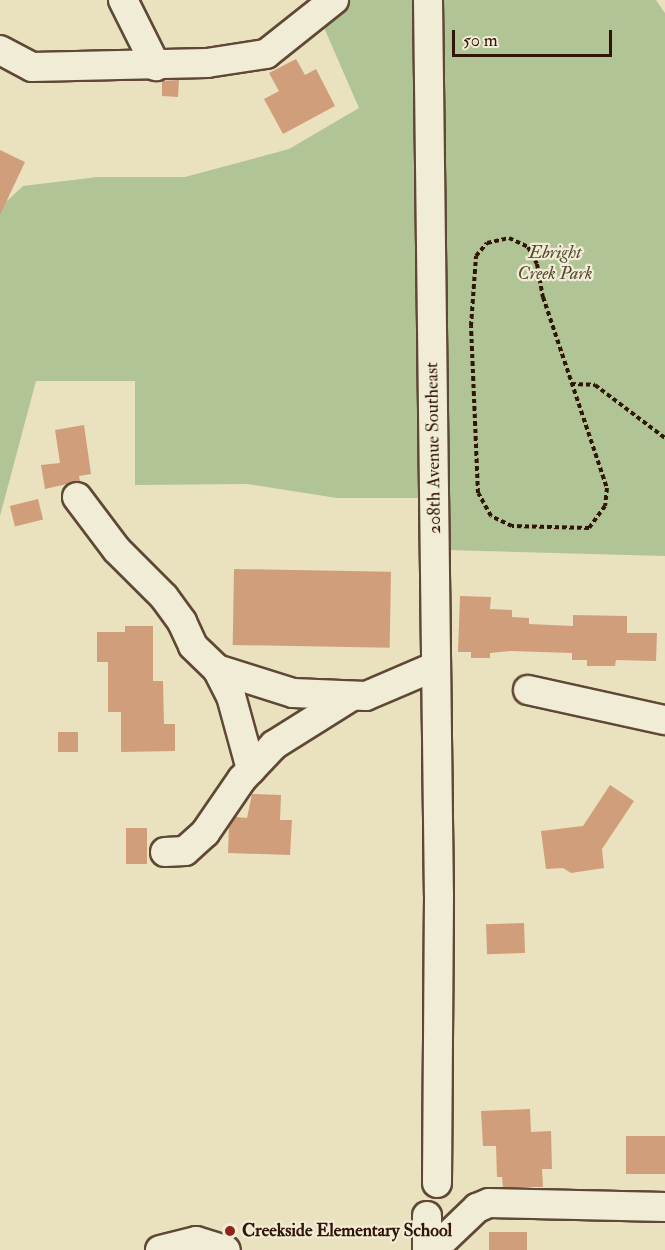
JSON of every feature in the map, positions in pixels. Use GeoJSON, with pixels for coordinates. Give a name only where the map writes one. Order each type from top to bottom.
{"type":"FeatureCollection","features":[{"type":"Feature","properties":{"kind":"street"},"geometry":{"type":"LineString","coordinates":[[123,0],[156,66]]}},
{"type":"Feature","properties":{"kind":"street"},"geometry":{"type":"LineString","coordinates":[[2,57],[32,67],[156,66],[266,54],[334,0]]}},
{"type":"Feature","properties":{"kind":"street","name":"208th Avenue Southeast"},"geometry":{"type":"LineString","coordinates":[[428,0],[439,896],[437,1183]]}},
{"type":"Feature","properties":{"kind":"street"},"geometry":{"type":"LineString","coordinates":[[77,496],[117,550],[164,597],[182,622],[193,646],[217,669],[231,696],[251,769]]}},
{"type":"Feature","properties":{"kind":"street"},"geometry":{"type":"LineString","coordinates":[[217,669],[293,693],[366,696],[436,666]]}},
{"type":"Feature","properties":{"kind":"street"},"geometry":{"type":"LineString","coordinates":[[528,690],[665,720]]}},
{"type":"Feature","properties":{"kind":"street"},"geometry":{"type":"LineString","coordinates":[[165,852],[185,851],[205,833],[251,769],[274,745],[352,696]]}},
{"type":"Feature","properties":{"kind":"street"},"geometry":{"type":"LineString","coordinates":[[433,1250],[477,1208],[489,1203],[665,1207]]}},
{"type":"Feature","properties":{"kind":"street"},"geometry":{"type":"LineString","coordinates":[[427,1216],[427,1250]]}},
{"type":"Feature","properties":{"kind":"street"},"geometry":{"type":"LineString","coordinates":[[160,1250],[196,1241],[226,1250]]}},
{"type":"Feature","properties":{"kind":"path"},"geometry":{"type":"LineString","coordinates":[[508,238],[528,247],[537,264],[543,297],[571,384],[607,488],[605,506],[589,528],[512,526],[491,516],[478,493],[471,326],[476,256],[487,243],[508,238]]}},
{"type":"Feature","properties":{"kind":"path"},"geometry":{"type":"LineString","coordinates":[[571,384],[595,386],[665,438]]}},
{"type":"Feature","properties":{"kind":"green space","name":"Ebright Creek Park"},"geometry":{"type":"Polygon","coordinates":[[[312,0],[656,0],[665,13],[665,556],[447,550],[443,498],[337,498],[247,484],[135,485],[135,381],[36,381],[0,516],[0,201],[7,201],[23,186],[98,177],[185,177],[289,149],[359,108],[312,0]]]}},
{"type":"Feature","properties":{"kind":"building"},"geometry":{"type":"Polygon","coordinates":[[[296,59],[305,75],[316,69],[335,106],[283,134],[264,99],[279,91],[269,73],[296,59]]]}},
{"type":"Feature","properties":{"kind":"building"},"geometry":{"type":"Polygon","coordinates":[[[179,80],[178,97],[162,96],[162,81],[179,80]]]}},
{"type":"Feature","properties":{"kind":"building"},"geometry":{"type":"Polygon","coordinates":[[[0,150],[25,162],[0,215],[0,150]]]}},
{"type":"Feature","properties":{"kind":"building"},"geometry":{"type":"Polygon","coordinates":[[[84,425],[91,474],[79,476],[80,481],[45,489],[41,465],[60,463],[55,430],[84,425]]]}},
{"type":"Feature","properties":{"kind":"building"},"geometry":{"type":"Polygon","coordinates":[[[38,499],[43,519],[15,526],[10,506],[38,499]]]}},
{"type":"Feature","properties":{"kind":"building"},"geometry":{"type":"Polygon","coordinates":[[[234,569],[391,572],[390,648],[233,645],[234,569]]]}},
{"type":"Feature","properties":{"kind":"building"},"geometry":{"type":"Polygon","coordinates":[[[460,596],[491,597],[490,609],[512,610],[512,617],[529,618],[529,624],[573,626],[573,615],[627,616],[627,633],[657,633],[656,661],[616,660],[615,666],[587,666],[587,660],[572,660],[572,653],[511,651],[490,653],[490,658],[471,658],[471,652],[458,652],[460,596]]]}},
{"type":"Feature","properties":{"kind":"building"},"geometry":{"type":"Polygon","coordinates":[[[125,626],[153,626],[153,681],[163,681],[164,724],[175,724],[175,751],[121,752],[121,712],[108,712],[108,662],[97,662],[97,632],[125,632],[125,626]]]}},
{"type":"Feature","properties":{"kind":"building"},"geometry":{"type":"Polygon","coordinates":[[[58,732],[78,732],[78,752],[58,752],[58,732]]]}},
{"type":"Feature","properties":{"kind":"building"},"geometry":{"type":"Polygon","coordinates":[[[610,785],[634,801],[602,849],[604,868],[571,873],[563,868],[546,869],[541,831],[583,826],[610,785]]]}},
{"type":"Feature","properties":{"kind":"building"},"geometry":{"type":"Polygon","coordinates":[[[252,794],[281,795],[280,820],[292,820],[290,855],[228,853],[229,826],[236,817],[247,818],[252,794]]]}},
{"type":"Feature","properties":{"kind":"building"},"geometry":{"type":"Polygon","coordinates":[[[126,828],[147,828],[147,864],[126,864],[126,828]]]}},
{"type":"Feature","properties":{"kind":"building"},"geometry":{"type":"Polygon","coordinates":[[[524,923],[525,953],[487,954],[486,924],[524,923]]]}},
{"type":"Feature","properties":{"kind":"building"},"geometry":{"type":"Polygon","coordinates":[[[530,1109],[531,1132],[551,1131],[552,1169],[542,1169],[543,1187],[503,1187],[502,1177],[497,1177],[496,1146],[483,1146],[481,1111],[530,1109]]]}},
{"type":"Feature","properties":{"kind":"building"},"geometry":{"type":"Polygon","coordinates":[[[626,1136],[665,1136],[665,1174],[626,1174],[626,1136]]]}},
{"type":"Feature","properties":{"kind":"building"},"geometry":{"type":"Polygon","coordinates":[[[489,1232],[527,1232],[527,1250],[489,1250],[489,1232]]]}},
{"type":"Feature","properties":{"kind":"place","name":"Creekside Elementary School"},"geometry":{"type":"Point","coordinates":[230,1231]}}]}
